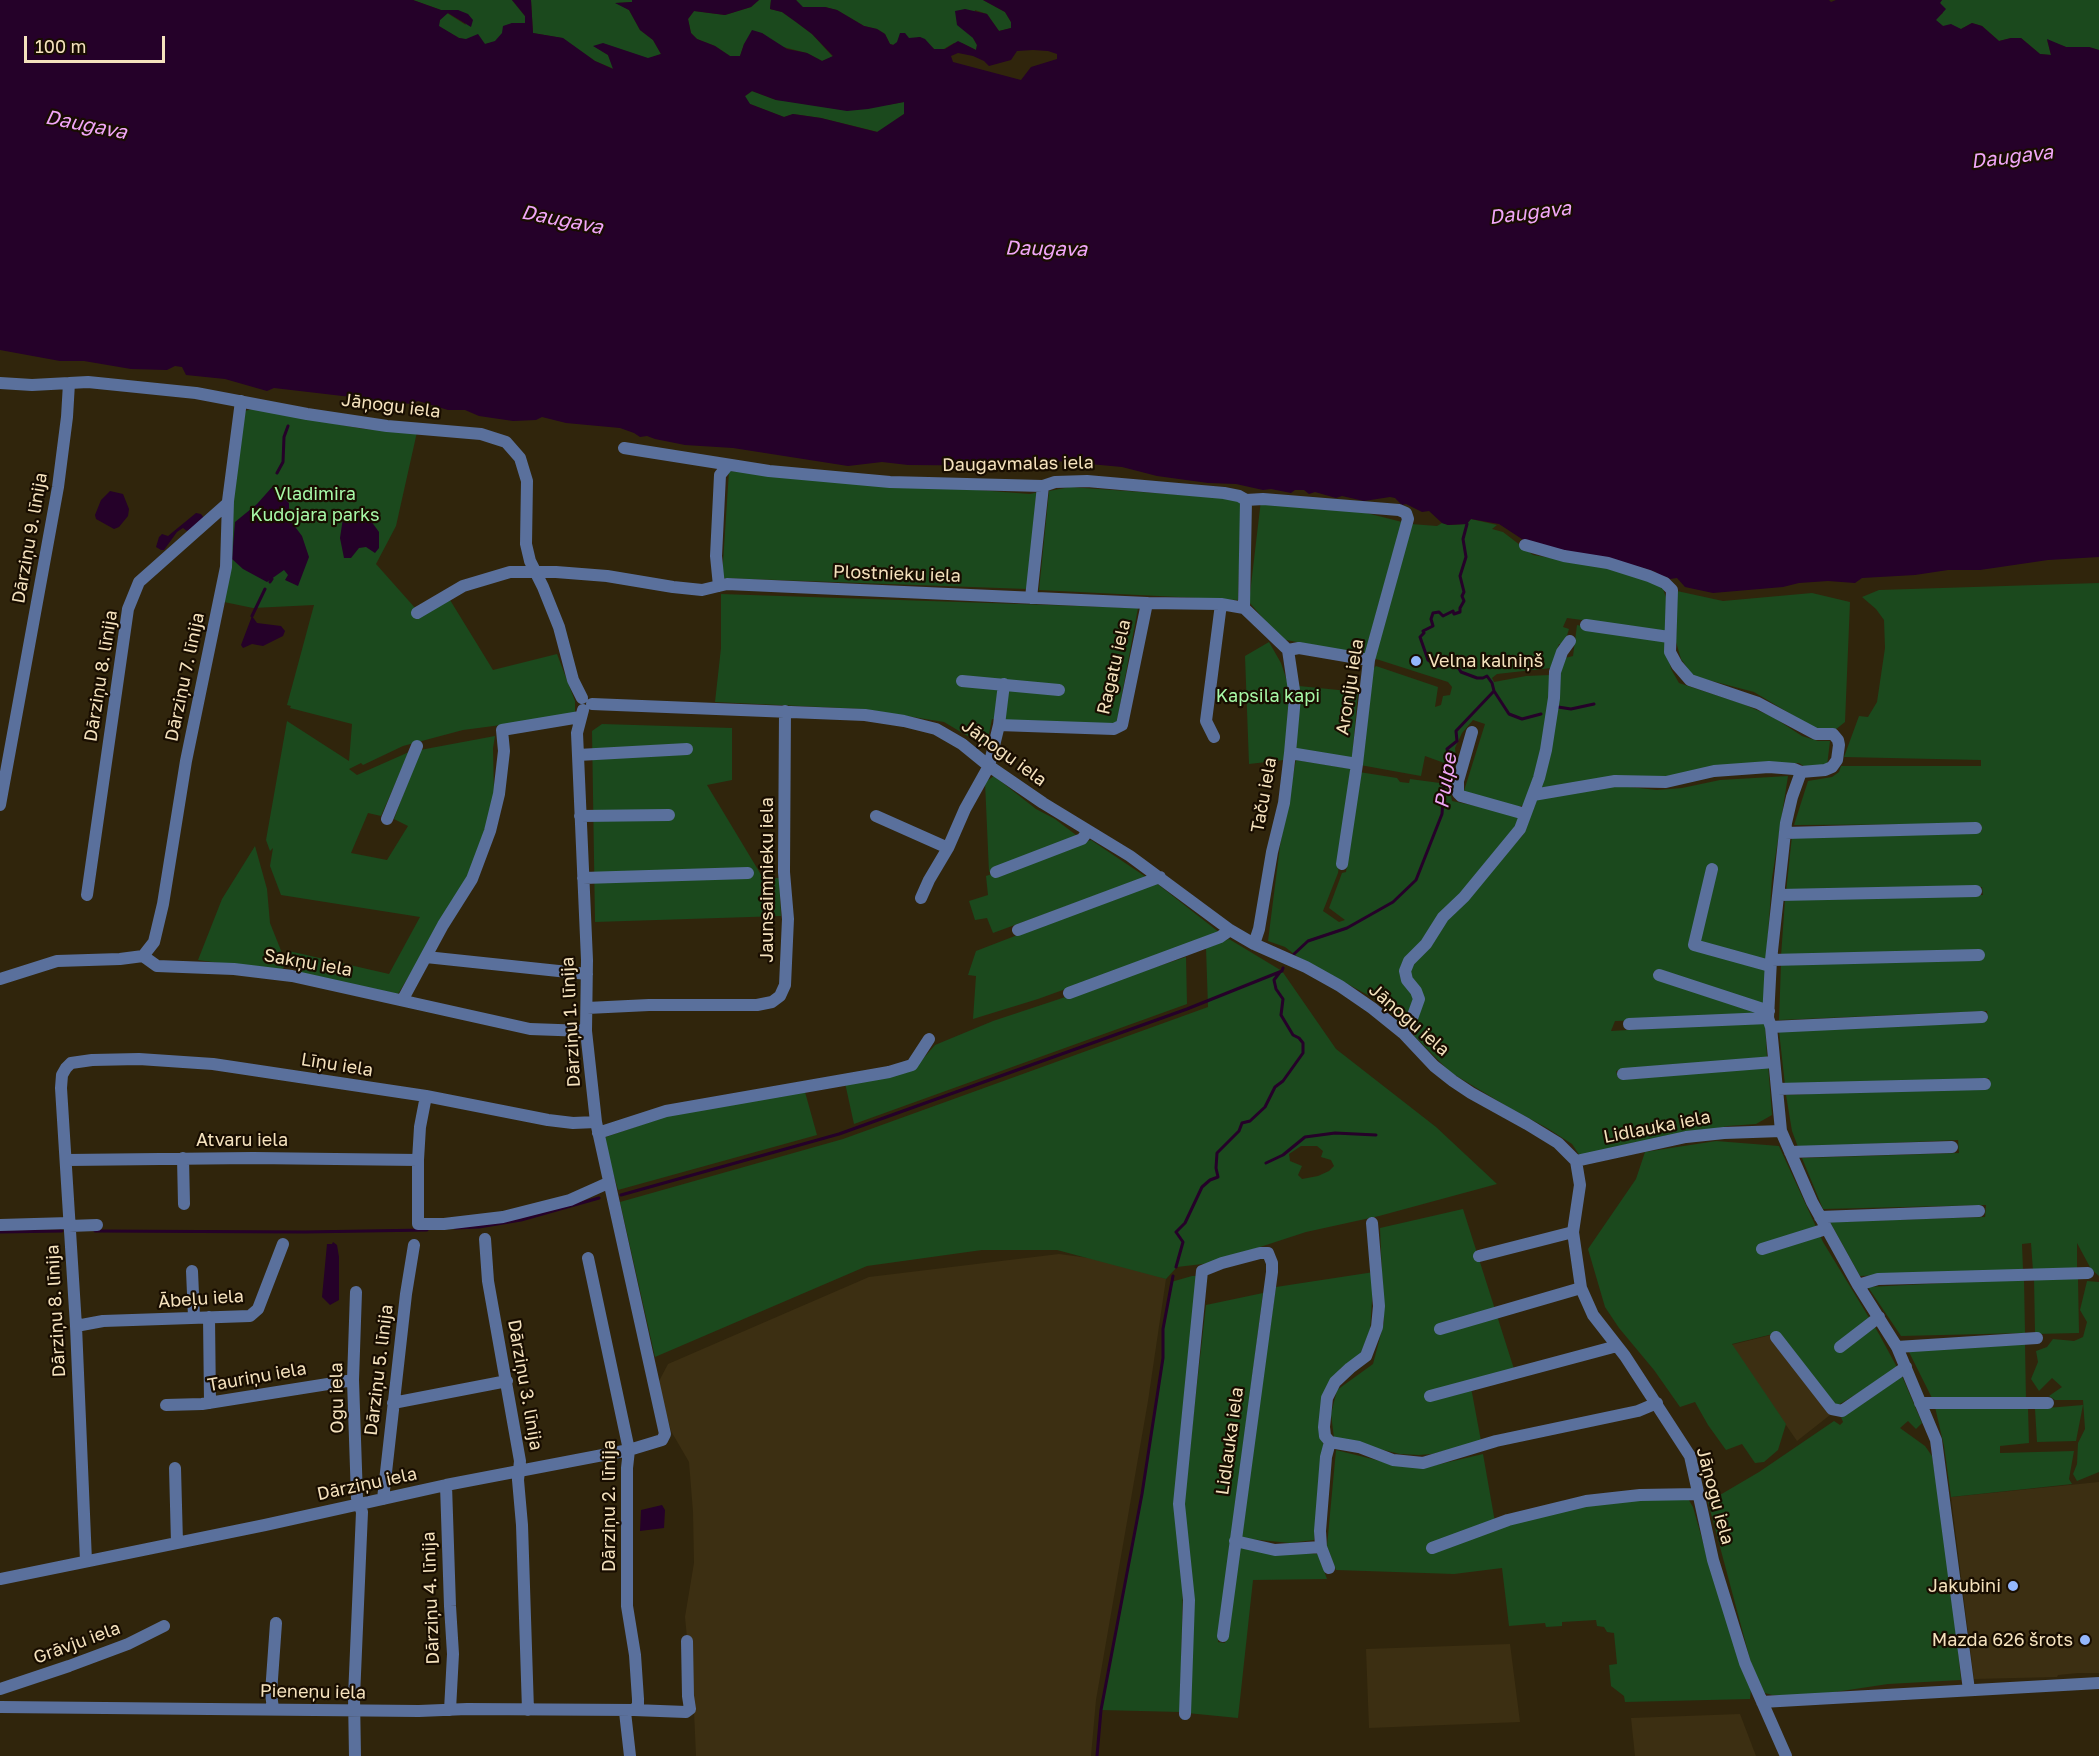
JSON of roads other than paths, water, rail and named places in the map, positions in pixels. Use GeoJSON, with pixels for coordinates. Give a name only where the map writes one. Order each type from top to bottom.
{"type":"FeatureCollection","features":[{"type":"Feature","properties":{"kind":"street","name":"Dārziņu 9. līnija"},"geometry":{"type":"LineString","coordinates":[[0,805],[58,486],[69,382]]}},
{"type":"Feature","properties":{"kind":"street","name":"Jāņogu iela"},"geometry":{"type":"LineString","coordinates":[[0,383],[32,385],[88,382],[196,393],[387,426],[481,434],[506,442],[520,458],[527,481],[526,544],[530,561],[559,627],[573,680],[584,707],[865,715],[936,729],[974,752],[989,766],[1042,803],[1130,856],[1230,930],[1340,986],[1403,1033],[1434,1066],[1453,1081],[1558,1143],[1576,1161],[1580,1185],[1573,1232],[1581,1288],[1593,1315],[1657,1403],[1690,1456],[1713,1560],[1745,1663],[1785,1756]]}},
{"type":"Feature","properties":{"kind":"street","name":"Dārziņu 7. līnija"},"geometry":{"type":"LineString","coordinates":[[143,956],[154,942],[163,904],[186,761],[226,567],[228,503],[241,401]]}},
{"type":"Feature","properties":{"kind":"street","name":"Daugavmalas iela"},"geometry":{"type":"LineString","coordinates":[[624,448],[769,471],[890,482],[1043,486],[1055,482],[1086,481],[1134,484],[1224,493],[1246,500],[1399,510],[1406,513],[1408,519]]}},
{"type":"Feature","properties":{"kind":"street"},"geometry":{"type":"LineString","coordinates":[[718,586],[716,556],[720,475],[728,465]]}},
{"type":"Feature","properties":{"kind":"street"},"geometry":{"type":"LineString","coordinates":[[1031,598],[1043,486]]}},
{"type":"Feature","properties":{"kind":"street"},"geometry":{"type":"LineString","coordinates":[[1246,500],[1244,608],[1288,650],[1299,648],[1369,660]]}},
{"type":"Feature","properties":{"kind":"street","name":"Dārziņu 8. līnija"},"geometry":{"type":"LineString","coordinates":[[87,895],[128,609],[139,582],[228,503]]}},
{"type":"Feature","properties":{"kind":"street","name":"Aroniju iela"},"geometry":{"type":"LineString","coordinates":[[1342,864],[1369,660],[1408,519]]}},
{"type":"Feature","properties":{"kind":"street"},"geometry":{"type":"LineString","coordinates":[[1525,545],[1564,556],[1608,563],[1665,583],[1672,590],[1670,652],[1677,665],[1690,680],[1758,703],[1816,734],[1836,737],[1839,744],[1837,760],[1832,767],[1825,770],[1801,772],[1794,769],[1769,767],[1714,771],[1666,782],[1615,781],[1533,795]]}},
{"type":"Feature","properties":{"kind":"street","name":"Plostnieku iela"},"geometry":{"type":"LineString","coordinates":[[417,614],[463,586],[510,572],[607,576],[702,590],[728,584],[794,586],[833,590],[1221,604],[1244,608]]}},
{"type":"Feature","properties":{"kind":"street","name":"Ragatu iela"},"geometry":{"type":"LineString","coordinates":[[999,725],[1114,729],[1122,725],[1147,603]]}},
{"type":"Feature","properties":{"kind":"street"},"geometry":{"type":"LineString","coordinates":[[1214,738],[1206,721],[1221,604]]}},
{"type":"Feature","properties":{"kind":"street"},"geometry":{"type":"LineString","coordinates":[[1586,625],[1669,636]]}},
{"type":"Feature","properties":{"kind":"street"},"geometry":{"type":"LineString","coordinates":[[1403,1033],[1410,1024],[1419,999],[1407,980],[1405,971],[1409,961],[1426,944],[1443,916],[1464,897],[1492,861],[1512,842],[1520,829],[1546,750],[1554,698],[1555,672],[1562,651],[1570,641]]}},
{"type":"Feature","properties":{"kind":"street","name":"Taču iela"},"geometry":{"type":"LineString","coordinates":[[1254,944],[1260,929],[1272,852],[1284,803],[1290,753],[1295,696],[1288,650]]}},
{"type":"Feature","properties":{"kind":"street"},"geometry":{"type":"LineString","coordinates":[[962,681],[1059,690]]}},
{"type":"Feature","properties":{"kind":"street"},"geometry":{"type":"LineString","coordinates":[[921,898],[948,848],[964,809],[989,766],[999,725],[1004,684]]}},
{"type":"Feature","properties":{"kind":"street"},"geometry":{"type":"LineString","coordinates":[[403,999],[472,879],[490,831],[499,794],[504,751],[502,730],[584,707]]}},
{"type":"Feature","properties":{"kind":"street","name":"Dārziņu 1. līnija"},"geometry":{"type":"LineString","coordinates":[[584,707],[577,733],[587,974],[586,1031],[597,1128],[648,1362]]}},
{"type":"Feature","properties":{"kind":"street","name":"Jaunsaimnieku iela"},"geometry":{"type":"LineString","coordinates":[[587,1008],[649,1005],[757,1005],[772,1002],[780,996],[785,985],[788,919],[784,872],[785,711]]}},
{"type":"Feature","properties":{"kind":"street"},"geometry":{"type":"LineString","coordinates":[[1472,732],[1458,781],[1458,793],[1461,796],[1525,814]]}},
{"type":"Feature","properties":{"kind":"street"},"geometry":{"type":"LineString","coordinates":[[387,819],[417,746]]}},
{"type":"Feature","properties":{"kind":"street"},"geometry":{"type":"LineString","coordinates":[[578,756],[687,749]]}},
{"type":"Feature","properties":{"kind":"street"},"geometry":{"type":"LineString","coordinates":[[1290,753],[1357,764]]}},
{"type":"Feature","properties":{"kind":"street"},"geometry":{"type":"LineString","coordinates":[[1801,772],[1792,797],[1785,833],[1771,963],[1769,1019],[1781,1131],[1820,1217],[1858,1285],[1897,1347],[1936,1440],[1969,1690]]}},
{"type":"Feature","properties":{"kind":"street"},"geometry":{"type":"LineString","coordinates":[[580,816],[669,814]]}},
{"type":"Feature","properties":{"kind":"street"},"geometry":{"type":"LineString","coordinates":[[876,816],[948,848]]}},
{"type":"Feature","properties":{"kind":"street"},"geometry":{"type":"LineString","coordinates":[[1785,833],[1976,828]]}},
{"type":"Feature","properties":{"kind":"street"},"geometry":{"type":"LineString","coordinates":[[996,872],[1082,839],[1088,831]]}},
{"type":"Feature","properties":{"kind":"street"},"geometry":{"type":"LineString","coordinates":[[1712,869],[1694,945],[1771,963],[1980,955]]}},
{"type":"Feature","properties":{"kind":"street"},"geometry":{"type":"LineString","coordinates":[[583,878],[748,873]]}},
{"type":"Feature","properties":{"kind":"street"},"geometry":{"type":"LineString","coordinates":[[1018,930],[1160,877]]}},
{"type":"Feature","properties":{"kind":"street"},"geometry":{"type":"LineString","coordinates":[[1779,895],[1976,891]]}},
{"type":"Feature","properties":{"kind":"street"},"geometry":{"type":"LineString","coordinates":[[1069,993],[1220,937],[1230,930]]}},
{"type":"Feature","properties":{"kind":"street","name":"Sakņu iela"},"geometry":{"type":"LineString","coordinates":[[0,979],[57,961],[143,956],[157,966],[234,969],[292,976],[530,1029],[586,1031]]}},
{"type":"Feature","properties":{"kind":"street"},"geometry":{"type":"LineString","coordinates":[[426,957],[587,974]]}},
{"type":"Feature","properties":{"kind":"street"},"geometry":{"type":"LineString","coordinates":[[1659,975],[1769,1019]]}},
{"type":"Feature","properties":{"kind":"street"},"geometry":{"type":"LineString","coordinates":[[1629,1024],[1769,1019],[1982,1017]]}},
{"type":"Feature","properties":{"kind":"street","name":"Līņu iela"},"geometry":{"type":"LineString","coordinates":[[71,1063],[139,1059],[202,1063],[426,1096],[597,1128],[666,1111],[889,1072],[912,1065],[929,1038]]}},
{"type":"Feature","properties":{"kind":"street"},"geometry":{"type":"LineString","coordinates":[[1623,1074],[1774,1062]]}},
{"type":"Feature","properties":{"kind":"street","name":"Dārziņu 8. līnija"},"geometry":{"type":"LineString","coordinates":[[71,1063],[62,1075],[61,1088],[67,1160],[87,1561]]}},
{"type":"Feature","properties":{"kind":"street"},"geometry":{"type":"LineString","coordinates":[[1777,1089],[1985,1084]]}},
{"type":"Feature","properties":{"kind":"street"},"geometry":{"type":"LineString","coordinates":[[426,1096],[420,1127],[418,1224],[444,1224],[503,1217],[570,1200],[608,1183]]}},
{"type":"Feature","properties":{"kind":"street","name":"Lidlauka iela"},"geometry":{"type":"LineString","coordinates":[[1576,1161],[1686,1137],[1781,1131]]}},
{"type":"Feature","properties":{"kind":"street"},"geometry":{"type":"LineString","coordinates":[[1790,1152],[1952,1147]]}},
{"type":"Feature","properties":{"kind":"street"},"geometry":{"type":"LineString","coordinates":[[183,1158],[184,1204]]}},
{"type":"Feature","properties":{"kind":"street","name":"Atvaru iela"},"geometry":{"type":"LineString","coordinates":[[67,1160],[183,1158],[418,1160]]}},
{"type":"Feature","properties":{"kind":"street"},"geometry":{"type":"LineString","coordinates":[[1820,1217],[1979,1211]]}},
{"type":"Feature","properties":{"kind":"street"},"geometry":{"type":"LineString","coordinates":[[1372,1224],[1379,1306],[1377,1328],[1366,1356],[1335,1382],[1327,1398],[1324,1427],[1325,1436],[1330,1443],[1359,1447],[1393,1460],[1423,1462],[1496,1442],[1638,1411],[1657,1403]]}},
{"type":"Feature","properties":{"kind":"street"},"geometry":{"type":"LineString","coordinates":[[0,1225],[97,1225]]}},
{"type":"Feature","properties":{"kind":"street"},"geometry":{"type":"LineString","coordinates":[[1762,1249],[1827,1229]]}},
{"type":"Feature","properties":{"kind":"street"},"geometry":{"type":"LineString","coordinates":[[1479,1256],[1573,1232]]}},
{"type":"Feature","properties":{"kind":"street","name":"Dārziņu 3. līnija"},"geometry":{"type":"LineString","coordinates":[[485,1239],[488,1281],[520,1461],[528,1710]]}},
{"type":"Feature","properties":{"kind":"street","name":"Ābeļu iela"},"geometry":{"type":"LineString","coordinates":[[76,1326],[103,1321],[250,1316],[258,1309],[283,1244]]}},
{"type":"Feature","properties":{"kind":"street","name":"Dārziņu 5. līnija"},"geometry":{"type":"LineString","coordinates":[[383,1499],[406,1293],[414,1245]]}},
{"type":"Feature","properties":{"kind":"street","name":"Lidlauka iela"},"geometry":{"type":"LineString","coordinates":[[1185,1714],[1189,1600],[1179,1504],[1202,1271],[1260,1253],[1268,1253],[1272,1263],[1272,1272],[1222,1636]]}},
{"type":"Feature","properties":{"kind":"street","name":"Dārziņu 2. līnija"},"geometry":{"type":"LineString","coordinates":[[588,1258],[629,1450],[627,1606],[637,1677],[638,1705],[629,1711],[630,1756]]}},
{"type":"Feature","properties":{"kind":"street"},"geometry":{"type":"LineString","coordinates":[[192,1271],[194,1317]]}},
{"type":"Feature","properties":{"kind":"street"},"geometry":{"type":"LineString","coordinates":[[1858,1285],[1878,1279],[2088,1273]]}},
{"type":"Feature","properties":{"kind":"street"},"geometry":{"type":"LineString","coordinates":[[1440,1329],[1581,1288]]}},
{"type":"Feature","properties":{"kind":"street","name":"Ogu iela"},"geometry":{"type":"LineString","coordinates":[[356,1292],[353,1380],[359,1504]]}},
{"type":"Feature","properties":{"kind":"street"},"geometry":{"type":"LineString","coordinates":[[209,1317],[210,1403]]}},
{"type":"Feature","properties":{"kind":"street"},"geometry":{"type":"LineString","coordinates":[[1840,1347],[1879,1317]]}},
{"type":"Feature","properties":{"kind":"street"},"geometry":{"type":"LineString","coordinates":[[1776,1337],[1832,1409],[1842,1411],[1906,1367]]}},
{"type":"Feature","properties":{"kind":"street"},"geometry":{"type":"LineString","coordinates":[[1897,1347],[2037,1338]]}},
{"type":"Feature","properties":{"kind":"street"},"geometry":{"type":"LineString","coordinates":[[1430,1396],[1617,1346]]}},
{"type":"Feature","properties":{"kind":"street","name":"Dārziņu iela"},"geometry":{"type":"LineString","coordinates":[[0,1579],[446,1485],[651,1445],[662,1440],[665,1434],[648,1362]]}},
{"type":"Feature","properties":{"kind":"street","name":"Tauriņu iela"},"geometry":{"type":"LineString","coordinates":[[166,1406],[210,1403],[353,1380]]}},
{"type":"Feature","properties":{"kind":"street"},"geometry":{"type":"LineString","coordinates":[[393,1402],[507,1381]]}},
{"type":"Feature","properties":{"kind":"street"},"geometry":{"type":"LineString","coordinates":[[1920,1403],[2048,1403]]}},
{"type":"Feature","properties":{"kind":"street"},"geometry":{"type":"LineString","coordinates":[[1329,1568],[1321,1547],[1320,1531],[1326,1457],[1330,1443]]}},
{"type":"Feature","properties":{"kind":"street"},"geometry":{"type":"LineString","coordinates":[[174,1468],[177,1543]]}},
{"type":"Feature","properties":{"kind":"street","name":"Dārziņu 4. līnija"},"geometry":{"type":"LineString","coordinates":[[446,1485],[453,1654],[450,1710]]}},
{"type":"Feature","properties":{"kind":"street"},"geometry":{"type":"LineString","coordinates":[[1432,1548],[1508,1520],[1586,1501],[1640,1495],[1698,1494]]}},
{"type":"Feature","properties":{"kind":"street"},"geometry":{"type":"LineString","coordinates":[[355,1756],[354,1710],[362,1512],[359,1504]]}},
{"type":"Feature","properties":{"kind":"street"},"geometry":{"type":"LineString","coordinates":[[1235,1541],[1275,1550],[1321,1547]]}},
{"type":"Feature","properties":{"kind":"street"},"geometry":{"type":"LineString","coordinates":[[273,1709],[271,1693],[276,1623]]}},
{"type":"Feature","properties":{"kind":"street","name":"Grāvju iela"},"geometry":{"type":"LineString","coordinates":[[0,1689],[89,1659],[128,1644],[164,1626]]}},
{"type":"Feature","properties":{"kind":"street"},"geometry":{"type":"LineString","coordinates":[[629,1711],[686,1712],[690,1709],[687,1641]]}},
{"type":"Feature","properties":{"kind":"street"},"geometry":{"type":"LineString","coordinates":[[1762,1702],[2099,1683]]}},
{"type":"Feature","properties":{"kind":"street","name":"Pieneņu iela"},"geometry":{"type":"LineString","coordinates":[[0,1707],[629,1711]]}},
{"type":"Feature","properties":{"kind":"water","name":"Daugava"},"geometry":{"type":"Polygon","coordinates":[[[0,0],[413,0],[441,10],[458,10],[468,14],[473,20],[471,27],[448,13],[440,20],[439,26],[459,38],[466,39],[478,34],[485,44],[495,41],[502,33],[503,26],[525,23],[525,16],[512,0],[531,0],[533,33],[563,38],[595,61],[613,69],[608,55],[593,46],[603,43],[648,58],[661,54],[653,40],[640,30],[629,10],[615,3],[632,2],[632,0],[759,0],[751,7],[725,15],[694,11],[688,19],[691,33],[697,39],[715,46],[730,56],[740,56],[752,30],[762,33],[787,49],[807,53],[822,61],[833,56],[812,34],[796,22],[782,12],[770,9],[771,0],[796,0],[803,7],[825,7],[837,10],[864,26],[877,29],[885,34],[890,44],[893,45],[897,42],[900,33],[905,33],[909,38],[925,39],[934,49],[945,49],[958,41],[976,50],[977,45],[973,38],[957,25],[955,11],[965,9],[987,14],[999,31],[1011,28],[1011,22],[1005,12],[983,0],[1829,0],[1831,2],[1836,0],[1942,0],[1940,3],[1946,9],[1936,20],[1943,26],[1951,24],[1961,29],[1972,23],[1982,26],[1999,41],[2021,38],[2040,54],[2051,55],[2047,39],[2066,47],[2089,47],[2099,50],[2099,557],[2048,560],[1980,570],[1948,570],[1915,575],[1862,578],[1855,583],[1828,581],[1799,583],[1783,587],[1713,593],[1685,587],[1677,578],[1670,579],[1640,567],[1528,543],[1499,524],[1471,519],[1467,524],[1448,525],[1442,523],[1429,511],[1422,512],[1406,504],[1402,505],[1395,498],[1390,497],[1364,501],[1342,496],[1336,498],[1315,492],[1309,494],[1304,490],[1295,490],[1291,493],[1271,489],[1263,490],[1236,484],[1208,483],[1157,476],[1122,467],[1057,461],[1028,466],[908,465],[882,462],[848,466],[733,448],[685,445],[647,436],[640,437],[620,428],[566,423],[542,417],[536,420],[513,421],[479,416],[465,410],[448,410],[418,401],[411,404],[274,388],[267,391],[225,379],[186,375],[182,367],[175,366],[167,370],[131,369],[84,361],[60,361],[0,350],[0,0]],[[1033,50],[1017,51],[1011,60],[989,66],[973,56],[958,53],[951,56],[953,62],[1021,80],[1031,67],[1057,59],[1057,54],[1033,50]],[[752,91],[745,96],[750,104],[784,117],[793,114],[821,118],[877,132],[904,114],[904,102],[847,111],[776,100],[752,91]]]}},
{"type":"Feature","properties":{"kind":"water"},"geometry":{"type":"Polygon","coordinates":[[[273,486],[277,494],[289,503],[287,516],[302,536],[309,557],[298,586],[285,580],[288,575],[284,570],[267,582],[243,569],[232,559],[235,522],[257,504],[273,486]]]}},
{"type":"Feature","properties":{"kind":"water"},"geometry":{"type":"Polygon","coordinates":[[[110,491],[123,494],[129,509],[128,516],[119,527],[114,529],[96,519],[95,515],[101,500],[110,491]]]}},
{"type":"Feature","properties":{"kind":"water"},"geometry":{"type":"Polygon","coordinates":[[[355,512],[360,518],[371,521],[379,532],[379,548],[375,553],[366,547],[359,548],[351,558],[344,558],[340,538],[343,518],[355,512]]]}},
{"type":"Feature","properties":{"kind":"water"},"geometry":{"type":"Polygon","coordinates":[[[196,513],[201,514],[204,518],[191,530],[187,531],[183,528],[177,532],[164,550],[156,547],[162,534],[168,536],[196,513]]]}},
{"type":"Feature","properties":{"kind":"water"},"geometry":{"type":"Polygon","coordinates":[[[252,616],[257,623],[281,626],[285,631],[283,636],[263,646],[252,644],[243,648],[241,645],[252,616]]]}},
{"type":"Feature","properties":{"kind":"water"},"geometry":{"type":"Polygon","coordinates":[[[333,1242],[337,1245],[339,1257],[339,1300],[330,1305],[322,1297],[327,1244],[333,1242]]]}},
{"type":"Feature","properties":{"kind":"water"},"geometry":{"type":"Polygon","coordinates":[[[662,1505],[665,1510],[664,1528],[640,1531],[641,1510],[662,1505]]]}},
{"type":"Feature","properties":{"kind":"waterway"},"geometry":{"type":"LineString","coordinates":[[277,473],[283,462],[284,437],[288,426]]}},
{"type":"Feature","properties":{"kind":"waterway","name":"Pulpe"},"geometry":{"type":"LineString","coordinates":[[1294,954],[1308,941],[1347,928],[1393,902],[1416,880],[1442,814],[1444,785],[1450,763],[1447,749],[1457,741],[1456,731],[1494,691],[1487,676],[1477,678],[1461,672],[1453,665],[1437,666],[1428,660],[1420,637],[1423,631],[1433,626],[1431,619],[1433,613],[1439,612],[1443,616],[1453,611],[1454,614],[1460,612],[1464,601],[1460,576],[1466,557],[1463,539],[1467,524]]}},
{"type":"Feature","properties":{"kind":"waterway"},"geometry":{"type":"LineString","coordinates":[[252,616],[265,589]]}},
{"type":"Feature","properties":{"kind":"waterway"},"geometry":{"type":"LineString","coordinates":[[1494,691],[1509,714],[1522,719],[1541,714]]}},
{"type":"Feature","properties":{"kind":"waterway"},"geometry":{"type":"LineString","coordinates":[[1558,707],[1571,709],[1594,704]]}},
{"type":"Feature","properties":{"kind":"waterway"},"geometry":{"type":"LineString","coordinates":[[621,1195],[839,1134],[1187,1009],[1282,971],[1283,968]]}},
{"type":"Feature","properties":{"kind":"waterway"},"geometry":{"type":"LineString","coordinates":[[1176,1267],[1183,1242],[1176,1232],[1185,1223],[1202,1187],[1218,1177],[1217,1153],[1239,1131],[1242,1123],[1250,1121],[1265,1107],[1275,1087],[1283,1081],[1303,1053],[1303,1043],[1293,1035],[1281,1015],[1283,999],[1276,989],[1274,980],[1280,972]]}},
{"type":"Feature","properties":{"kind":"waterway"},"geometry":{"type":"LineString","coordinates":[[1266,1163],[1283,1155],[1305,1137],[1335,1133],[1376,1135]]}},
{"type":"Feature","properties":{"kind":"waterway"},"geometry":{"type":"LineString","coordinates":[[455,1228],[479,1227],[521,1220],[599,1198]]}},
{"type":"Feature","properties":{"kind":"waterway"},"geometry":{"type":"LineString","coordinates":[[95,1231],[427,1230]]}},
{"type":"Feature","properties":{"kind":"waterway"},"geometry":{"type":"LineString","coordinates":[[0,1232],[62,1231]]}},
{"type":"Feature","properties":{"kind":"waterway"},"geometry":{"type":"LineString","coordinates":[[1097,1756],[1101,1710],[1142,1494],[1163,1358],[1163,1329],[1173,1276]]}},
{"type":"Feature","properties":{"kind":"place","name":"Velna kalniņš"},"geometry":{"type":"Point","coordinates":[1416,661]}},
{"type":"Feature","properties":{"kind":"place","name":"Jakubini"},"geometry":{"type":"Point","coordinates":[2013,1586]}},
{"type":"Feature","properties":{"kind":"place","name":"Mazda 626 šrots"},"geometry":{"type":"Point","coordinates":[2085,1640]}},
{"type":"Feature","properties":{"kind":"park label","name":"Vladimira Kudojara parks"},"geometry":{"type":"Point","coordinates":[315,504]}},
{"type":"Feature","properties":{"kind":"park label","name":"Kapsila kapi"},"geometry":{"type":"Point","coordinates":[1268,696]}}]}
